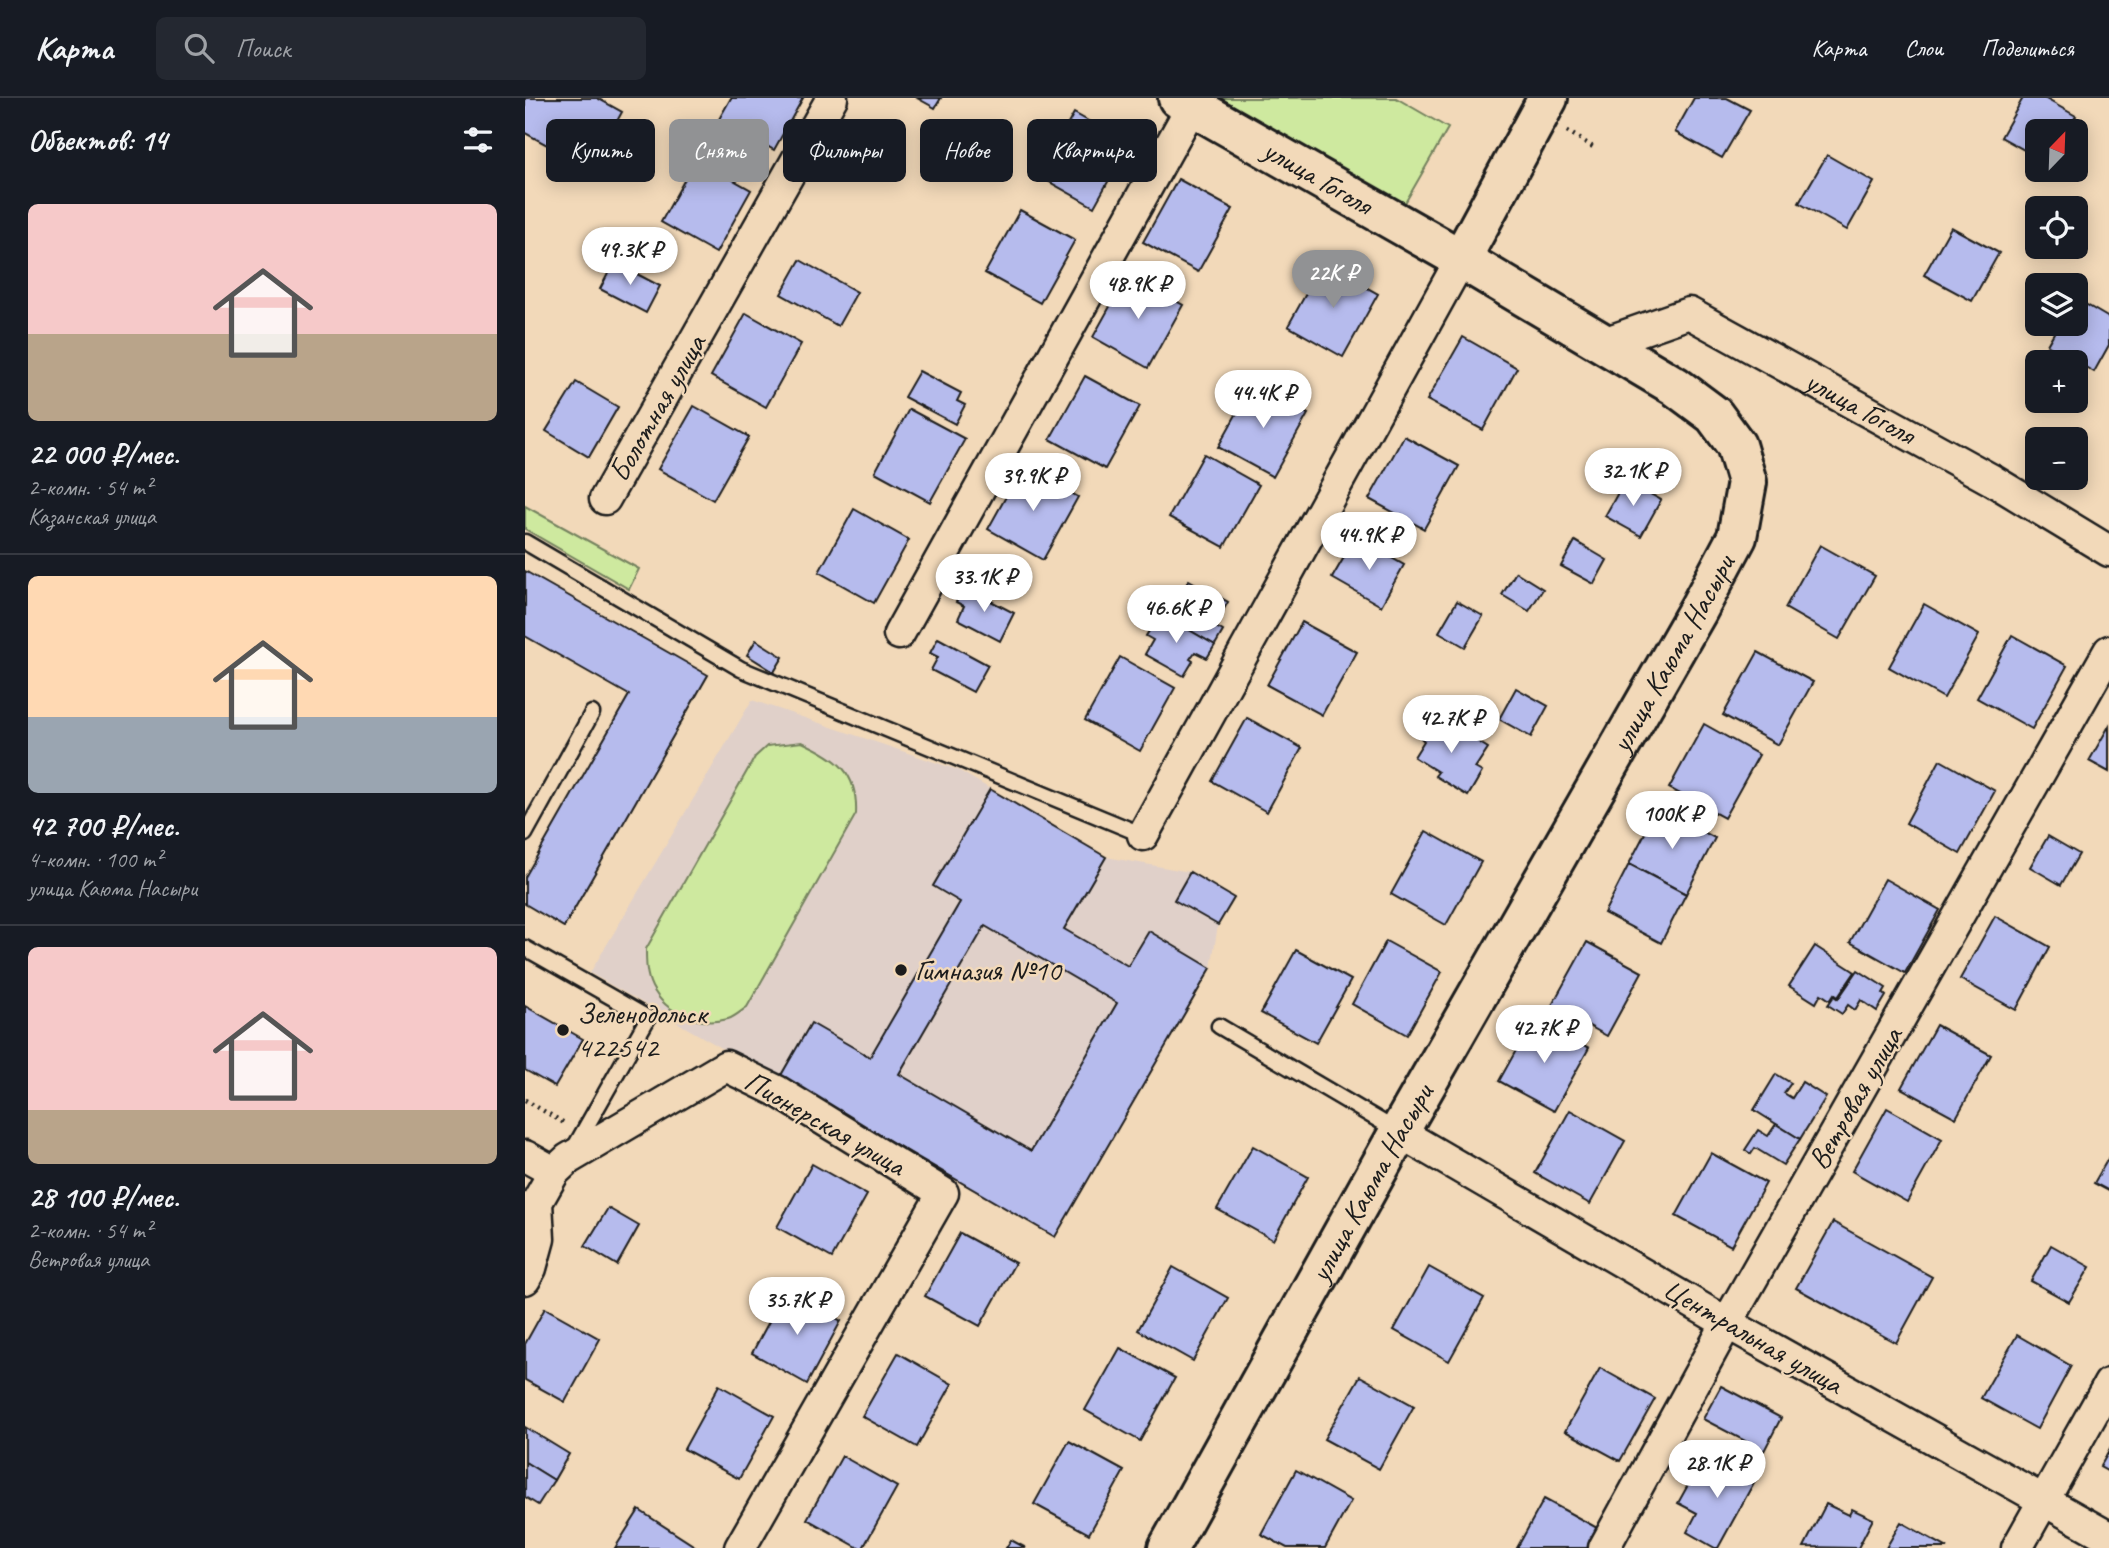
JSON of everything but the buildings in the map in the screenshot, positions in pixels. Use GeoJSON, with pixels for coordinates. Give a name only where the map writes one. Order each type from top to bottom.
{"type":"FeatureCollection","features":[{"type":"Feature","properties":{"kind":"main road"},"geometry":{"type":"LineString","coordinates":[[1461,259],[1548,98]]}},
{"type":"Feature","properties":{"kind":"main road","name":"улица Гоголя"},"geometry":{"type":"LineString","coordinates":[[1185,102],[1461,259],[1675,386],[1714,415],[1736,445]]}},
{"type":"Feature","properties":{"kind":"main road","name":"улица Каюма Насыри"},"geometry":{"type":"LineString","coordinates":[[1168,1548],[1399,1132],[1698,610],[1737,537],[1747,482],[1736,445]]}},
{"type":"Feature","properties":{"kind":"street","name":"Болотная улица"},"geometry":{"type":"LineString","coordinates":[[605,499],[832,98]]}},
{"type":"Feature","properties":{"kind":"street"},"geometry":{"type":"LineString","coordinates":[[899,634],[1185,102]]}},
{"type":"Feature","properties":{"kind":"street"},"geometry":{"type":"LineString","coordinates":[[1143,835],[1461,259]]}},
{"type":"Feature","properties":{"kind":"street","name":"улица Гоголя"},"geometry":{"type":"LineString","coordinates":[[1601,344],[1689,313],[1991,480],[2109,551]]}},
{"type":"Feature","properties":{"kind":"street","name":"Ветровая улица"},"geometry":{"type":"LineString","coordinates":[[1604,1548],[1727,1323],[2109,651]]}},
{"type":"Feature","properties":{"kind":"street","name":"Пионерская улица"},"geometry":{"type":"LineString","coordinates":[[561,1165],[726,1066],[777,1091],[943,1193],[740,1548]]}},
{"type":"Feature","properties":{"kind":"street","name":"Центральная улица"},"geometry":{"type":"LineString","coordinates":[[1399,1132],[1727,1323],[2109,1536]]}},
{"type":"Feature","properties":{"kind":"street"},"geometry":{"type":"LineString","coordinates":[[525,1156],[561,1165],[537,1202],[539,1239],[525,1279]]}},
{"type":"Feature","properties":{"kind":"street"},"geometry":{"type":"LineString","coordinates":[[2017,1548],[2109,1384]]}},
{"type":"Feature","properties":{"kind":"lane"},"geometry":{"type":"LineString","coordinates":[[525,542],[741,669],[1143,835]]}},
{"type":"Feature","properties":{"kind":"lane"},"geometry":{"type":"LineString","coordinates":[[525,834],[592,713]]}},
{"type":"Feature","properties":{"kind":"lane"},"geometry":{"type":"LineString","coordinates":[[525,948],[648,1018],[561,1165]]}},
{"type":"Feature","properties":{"kind":"lane"},"geometry":{"type":"LineString","coordinates":[[1219,1027],[1399,1132]]}},
{"type":"Feature","properties":{"kind":"path"},"geometry":{"type":"LineString","coordinates":[[525,1100],[582,1133]]}},
{"type":"Feature","properties":{"kind":"shaded area","name":"Гимназия №10"},"geometry":{"type":"Polygon","coordinates":[[[752,700],[958,770],[1106,857],[1190,872],[1234,898],[1218,925],[1211,968],[1055,1237],[780,1077],[734,1055],[590,973],[752,700]]]}},
{"type":"Feature","properties":{"kind":"green space"},"geometry":{"type":"Polygon","coordinates":[[[1209,98],[1396,98],[1448,128],[1401,210],[1209,98]]]}},
{"type":"Feature","properties":{"kind":"green space"},"geometry":{"type":"Polygon","coordinates":[[[525,506],[639,569],[629,589],[525,529],[525,506]]]}},
{"type":"Feature","properties":{"kind":"green space"},"geometry":{"type":"Polygon","coordinates":[[[802,742],[825,754],[843,768],[853,787],[856,814],[747,1007],[731,1018],[717,1021],[695,1020],[684,1016],[666,1005],[652,987],[647,973],[646,949],[755,757],[767,746],[802,742]]]}},
{"type":"Feature","properties":{"kind":"place","name":"Гимназия №10"},"geometry":{"type":"Point","coordinates":[901,970]}},
{"type":"Feature","properties":{"kind":"place","name":"Зеленодольск 422542"},"geometry":{"type":"Point","coordinates":[563,1030]}}]}
